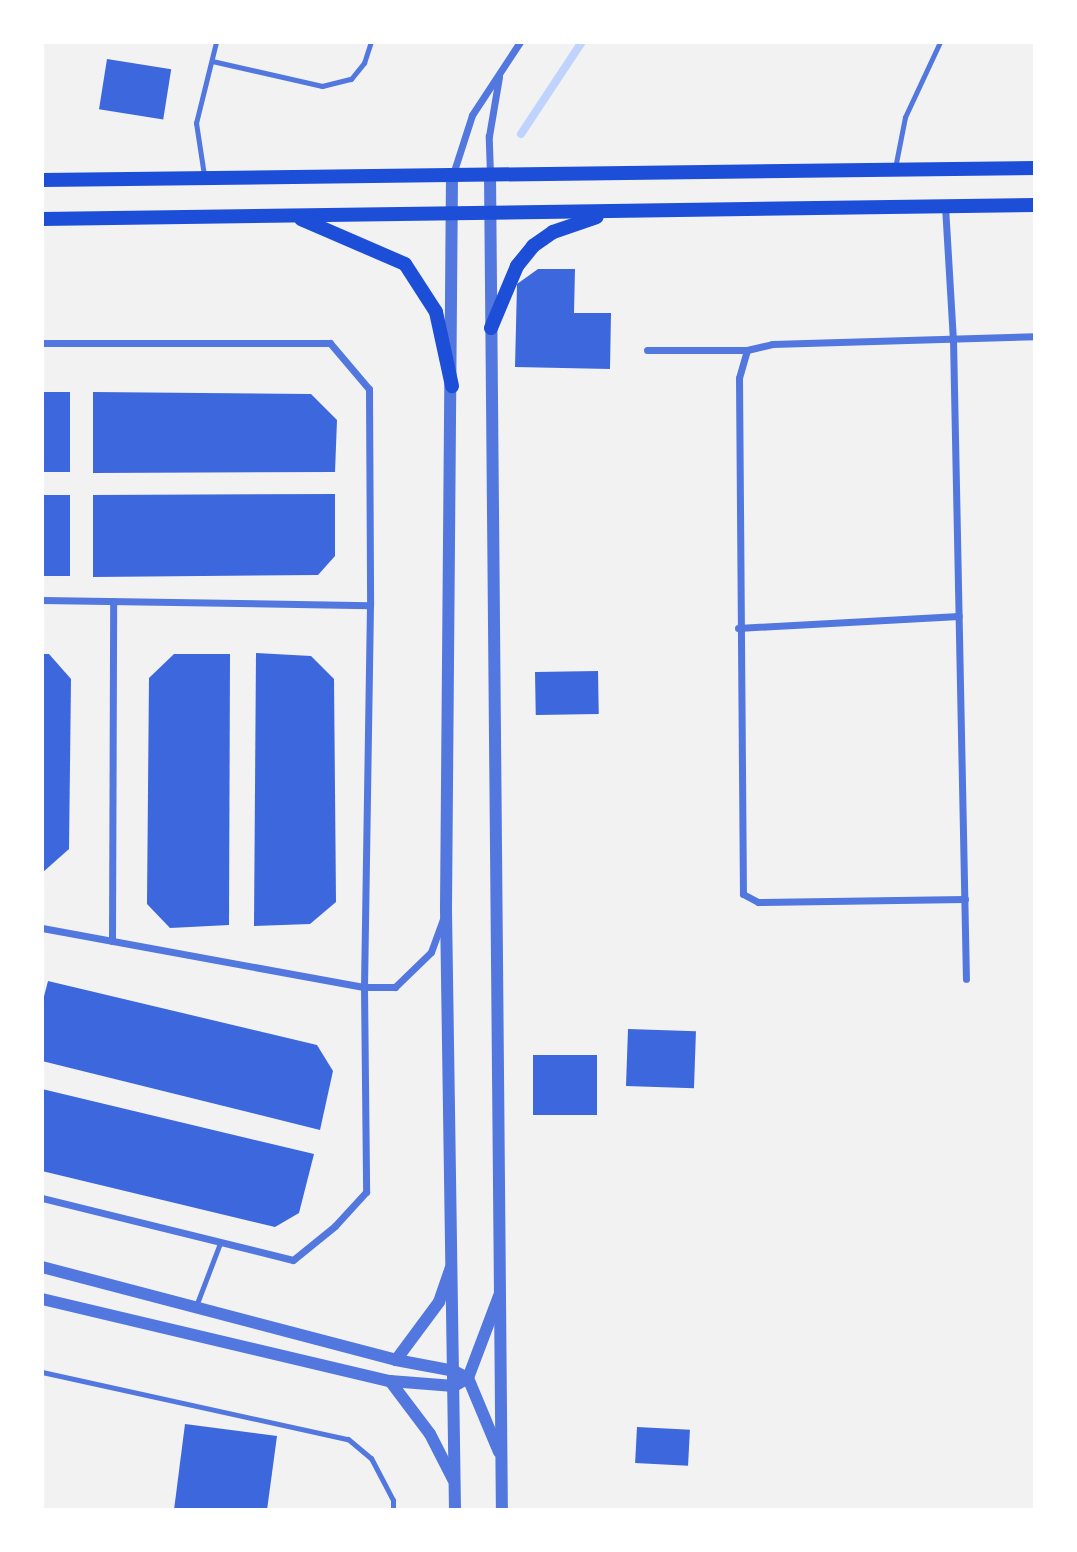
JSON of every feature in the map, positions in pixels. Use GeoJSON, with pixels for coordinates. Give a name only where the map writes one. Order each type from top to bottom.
{"type":"FeatureCollection","features":[{"type":"Feature","properties":{"kind":"main road"},"geometry":{"type":"LineString","coordinates":[[42,180],[1035,168]]}},
{"type":"Feature","properties":{"kind":"main road"},"geometry":{"type":"LineString","coordinates":[[42,219],[491,215],[1035,205]]}},
{"type":"Feature","properties":{"kind":"main road"},"geometry":{"type":"LineString","coordinates":[[491,328],[517,266],[533,246],[553,232],[612,212]]}},
{"type":"Feature","properties":{"kind":"main road"},"geometry":{"type":"LineString","coordinates":[[295,217],[405,264],[436,312],[452,386]]}},
{"type":"Feature","properties":{"kind":"street"},"geometry":{"type":"LineString","coordinates":[[455,1510],[454,1261],[446,910],[453,176],[472,115],[520,42]]}},
{"type":"Feature","properties":{"kind":"street"},"geometry":{"type":"LineString","coordinates":[[499,76],[489,136],[502,1510]]}},
{"type":"Feature","properties":{"kind":"street"},"geometry":{"type":"LineString","coordinates":[[944,206],[953,339],[966,979]]}},
{"type":"Feature","properties":{"kind":"street"},"geometry":{"type":"LineString","coordinates":[[647,350],[747,350],[772,344],[1035,336]]}},
{"type":"Feature","properties":{"kind":"street"},"geometry":{"type":"LineString","coordinates":[[42,343],[330,343],[369,389],[370,605],[364,987],[366,1192],[335,1226],[293,1260],[42,1198]]}},
{"type":"Feature","properties":{"kind":"street"},"geometry":{"type":"LineString","coordinates":[[747,350],[739,379],[738,628],[743,894],[758,902],[965,899]]}},
{"type":"Feature","properties":{"kind":"street"},"geometry":{"type":"LineString","coordinates":[[42,600],[370,605]]}},
{"type":"Feature","properties":{"kind":"street"},"geometry":{"type":"LineString","coordinates":[[112,942],[113,601]]}},
{"type":"Feature","properties":{"kind":"street"},"geometry":{"type":"LineString","coordinates":[[738,628],[959,616]]}},
{"type":"Feature","properties":{"kind":"street"},"geometry":{"type":"LineString","coordinates":[[42,928],[364,987],[395,987],[431,952],[446,910]]}},
{"type":"Feature","properties":{"kind":"street"},"geometry":{"type":"LineString","coordinates":[[396,1360],[439,1302],[454,1261]]}},
{"type":"Feature","properties":{"kind":"street"},"geometry":{"type":"LineString","coordinates":[[42,1268],[396,1360],[454,1371],[468,1378],[502,1459]]}},
{"type":"Feature","properties":{"kind":"street"},"geometry":{"type":"LineString","coordinates":[[42,1299],[390,1381],[454,1386],[468,1378],[502,1289]]}},
{"type":"Feature","properties":{"kind":"street"},"geometry":{"type":"LineString","coordinates":[[390,1381],[430,1434],[454,1483]]}},
{"type":"Feature","properties":{"kind":"lane"},"geometry":{"type":"LineString","coordinates":[[205,178],[196,123],[216,42]]}},
{"type":"Feature","properties":{"kind":"lane"},"geometry":{"type":"LineString","coordinates":[[212,61],[322,86],[351,79],[364,63],[371,42]]}},
{"type":"Feature","properties":{"kind":"lane"},"geometry":{"type":"LineString","coordinates":[[895,171],[905,117],[940,42]]}},
{"type":"Feature","properties":{"kind":"lane"},"geometry":{"type":"LineString","coordinates":[[196,1306],[220,1243]]}},
{"type":"Feature","properties":{"kind":"lane"},"geometry":{"type":"LineString","coordinates":[[42,1372],[348,1439],[371,1458],[393,1500],[393,1510]]}},
{"type":"Feature","properties":{"kind":"building"},"geometry":{"type":"Polygon","coordinates":[[[107,59],[171,69],[163,120],[99,109],[107,59]]]}},
{"type":"Feature","properties":{"kind":"building"},"geometry":{"type":"Polygon","coordinates":[[[538,269],[575,269],[574,313],[611,313],[610,369],[515,367],[517,284],[538,269]]]}},
{"type":"Feature","properties":{"kind":"building"},"geometry":{"type":"Polygon","coordinates":[[[42,392],[70,392],[70,472],[42,472],[42,392]]]}},
{"type":"Feature","properties":{"kind":"building"},"geometry":{"type":"Polygon","coordinates":[[[93,392],[311,394],[337,420],[335,472],[93,473],[93,392]]]}},
{"type":"Feature","properties":{"kind":"building"},"geometry":{"type":"Polygon","coordinates":[[[335,494],[335,556],[318,575],[93,577],[93,495],[335,494]]]}},
{"type":"Feature","properties":{"kind":"building"},"geometry":{"type":"Polygon","coordinates":[[[42,495],[70,495],[70,576],[42,576],[42,495]]]}},
{"type":"Feature","properties":{"kind":"building"},"geometry":{"type":"Polygon","coordinates":[[[256,653],[311,656],[334,679],[336,902],[310,924],[254,926],[256,653]]]}},
{"type":"Feature","properties":{"kind":"building"},"geometry":{"type":"Polygon","coordinates":[[[42,654],[49,654],[71,679],[69,849],[42,873],[42,654]]]}},
{"type":"Feature","properties":{"kind":"building"},"geometry":{"type":"Polygon","coordinates":[[[174,654],[230,654],[229,925],[170,928],[147,904],[149,678],[174,654]]]}},
{"type":"Feature","properties":{"kind":"building"},"geometry":{"type":"Polygon","coordinates":[[[598,671],[599,714],[536,715],[535,672],[598,671]]]}},
{"type":"Feature","properties":{"kind":"building"},"geometry":{"type":"Polygon","coordinates":[[[48,981],[317,1045],[333,1071],[320,1130],[42,1061],[42,1004],[48,981]]]}},
{"type":"Feature","properties":{"kind":"building"},"geometry":{"type":"Polygon","coordinates":[[[628,1029],[696,1031],[694,1088],[626,1086],[628,1029]]]}},
{"type":"Feature","properties":{"kind":"building"},"geometry":{"type":"Polygon","coordinates":[[[533,1055],[597,1055],[597,1115],[533,1115],[533,1055]]]}},
{"type":"Feature","properties":{"kind":"building"},"geometry":{"type":"Polygon","coordinates":[[[42,1089],[314,1154],[299,1213],[275,1227],[42,1171],[42,1089]]]}},
{"type":"Feature","properties":{"kind":"building"},"geometry":{"type":"Polygon","coordinates":[[[185,1424],[277,1436],[267,1510],[174,1510],[185,1424]]]}},
{"type":"Feature","properties":{"kind":"building"},"geometry":{"type":"Polygon","coordinates":[[[637,1427],[690,1430],[688,1466],[635,1463],[637,1427]]]}},
{"type":"Feature","properties":{"kind":"waterway"},"geometry":{"type":"LineString","coordinates":[[521,134],[582,42]]}}]}
